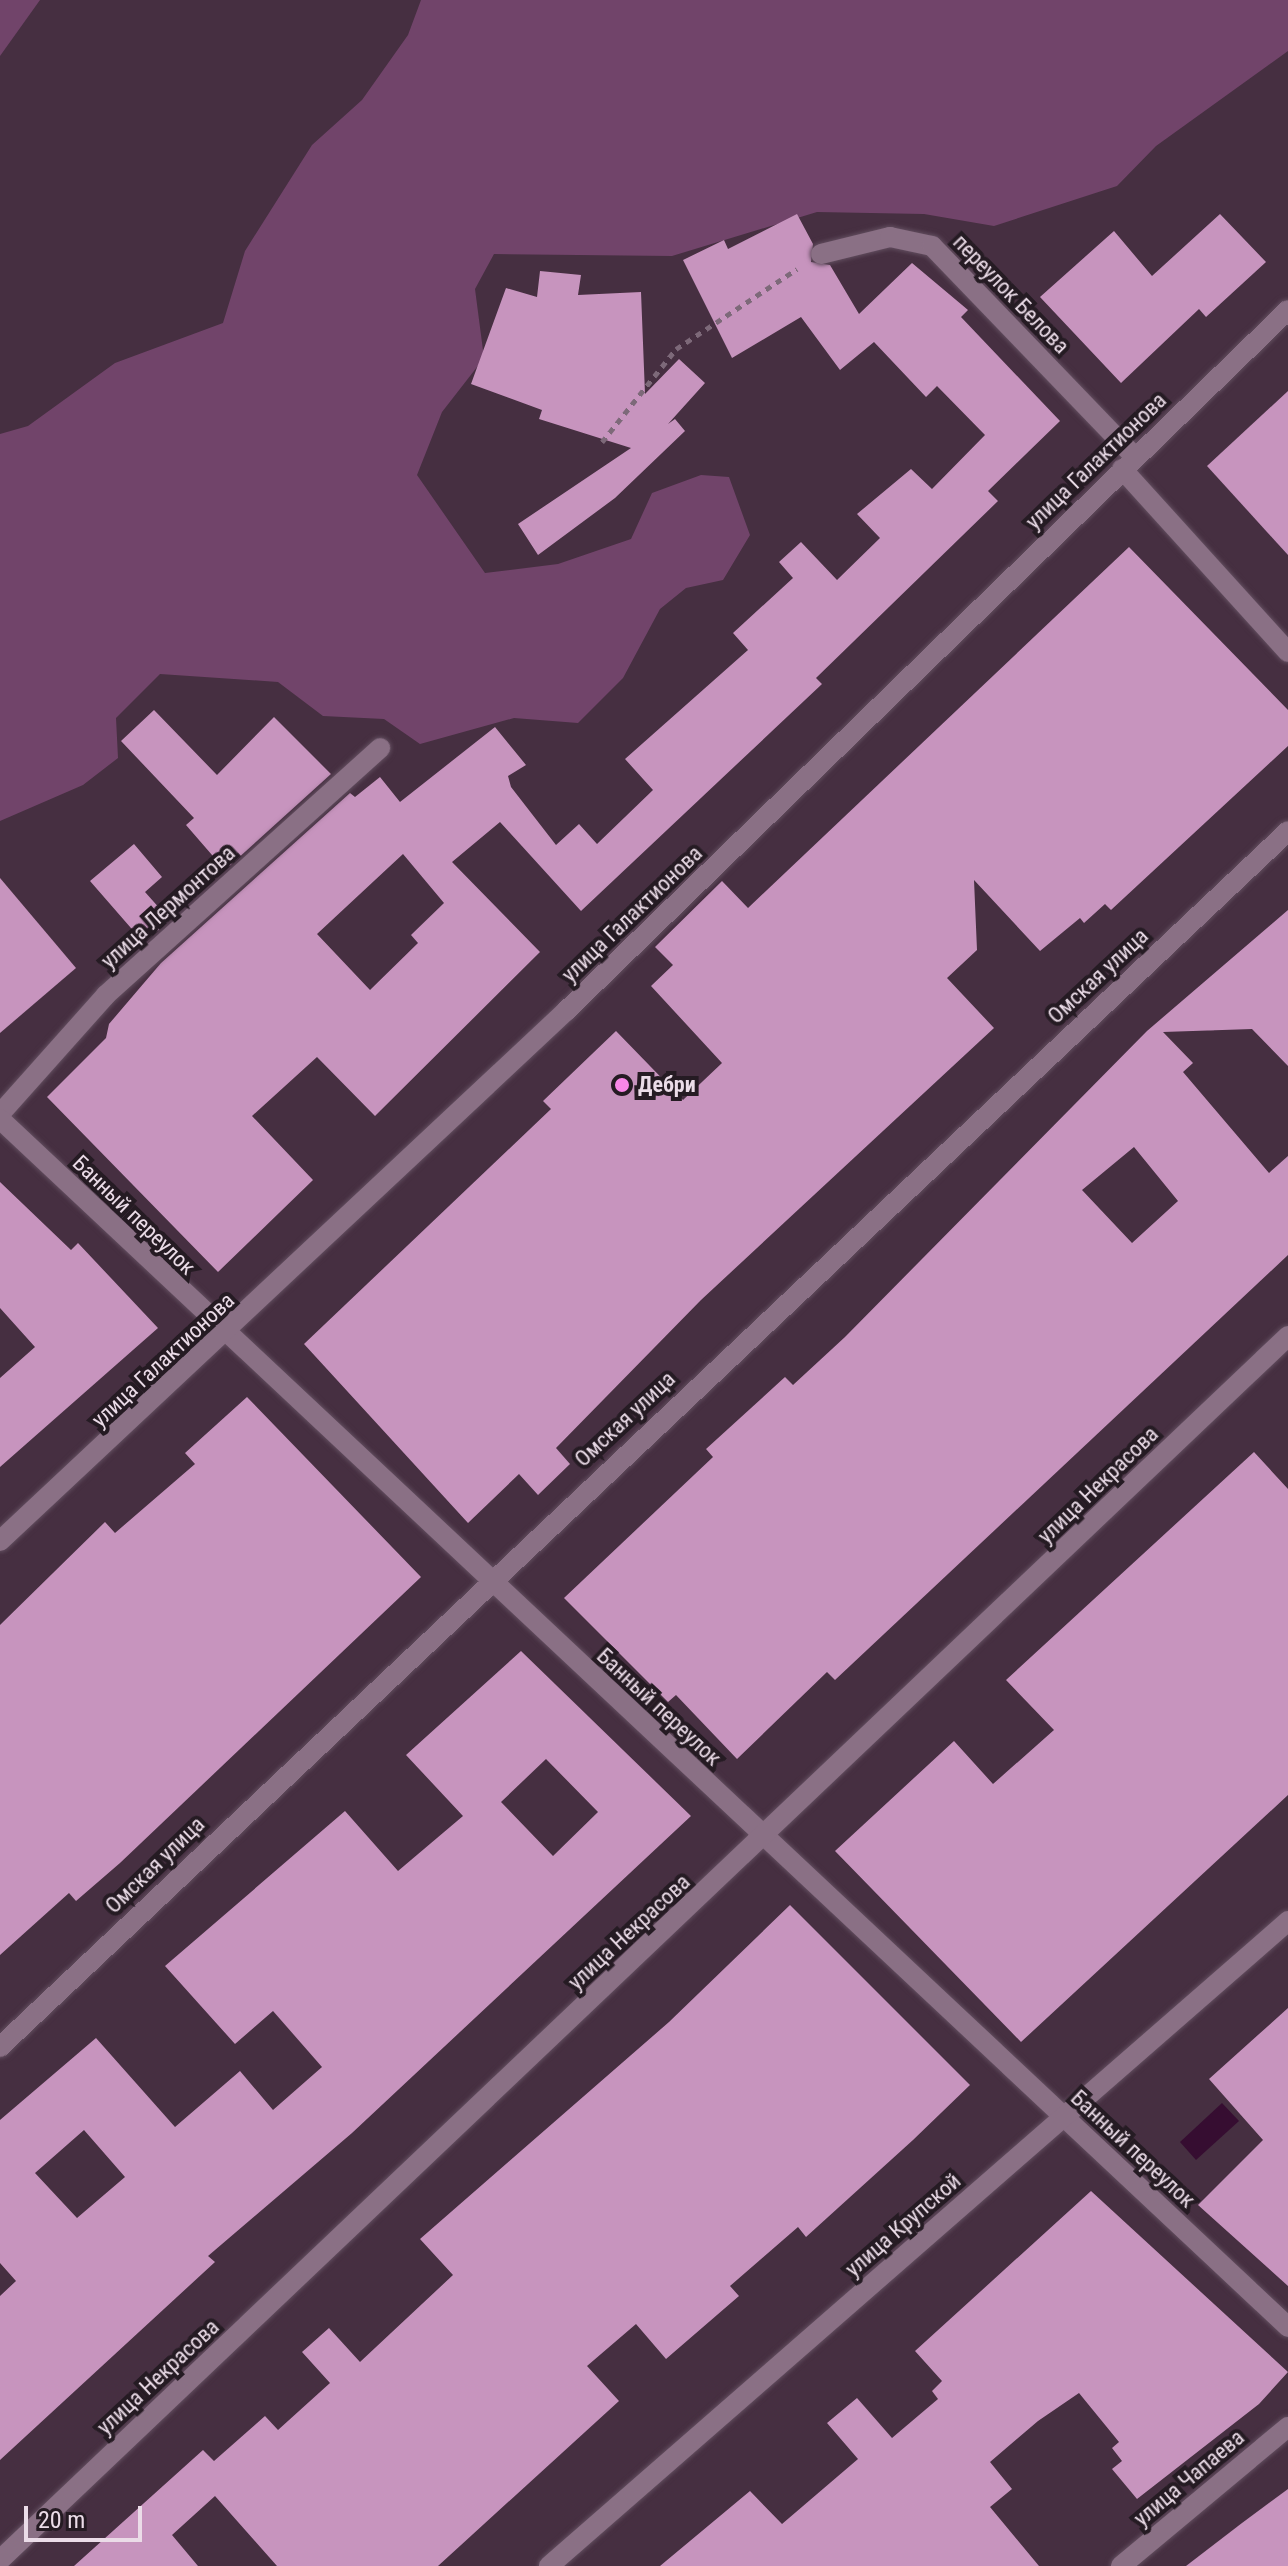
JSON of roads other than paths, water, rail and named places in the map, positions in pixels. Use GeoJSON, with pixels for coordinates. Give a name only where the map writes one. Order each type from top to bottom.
{"type":"FeatureCollection","features":[{"type":"Feature","properties":{"kind":"street","name":"переулок Белова"},"geometry":{"type":"LineString","coordinates":[[821,254],[890,237],[932,246],[1129,463],[1288,652]]}},
{"type":"Feature","properties":{"kind":"street","name":"улица Галактионова"},"geometry":{"type":"LineString","coordinates":[[0,1541],[226,1336],[1288,310]]}},
{"type":"Feature","properties":{"kind":"street","name":"улица Лермонтова"},"geometry":{"type":"LineString","coordinates":[[0,1117],[106,995],[380,748]]}},
{"type":"Feature","properties":{"kind":"street","name":"Омская улица"},"geometry":{"type":"LineString","coordinates":[[0,2047],[488,1581],[1288,831]]}},
{"type":"Feature","properties":{"kind":"street","name":"Банный переулок"},"geometry":{"type":"LineString","coordinates":[[0,1117],[226,1336],[1288,2327]]}},
{"type":"Feature","properties":{"kind":"street","name":"улица Некрасова"},"geometry":{"type":"LineString","coordinates":[[0,2560],[764,1838],[1288,1336]]}},
{"type":"Feature","properties":{"kind":"street","name":"улица Крупской"},"geometry":{"type":"LineString","coordinates":[[549,2566],[1288,1921]]}},
{"type":"Feature","properties":{"kind":"street","name":"улица Чапаева"},"geometry":{"type":"LineString","coordinates":[[1121,2566],[1288,2427]]}},
{"type":"Feature","properties":{"kind":"place","name":"Дебри"},"geometry":{"type":"Point","coordinates":[622,1085]}}]}
